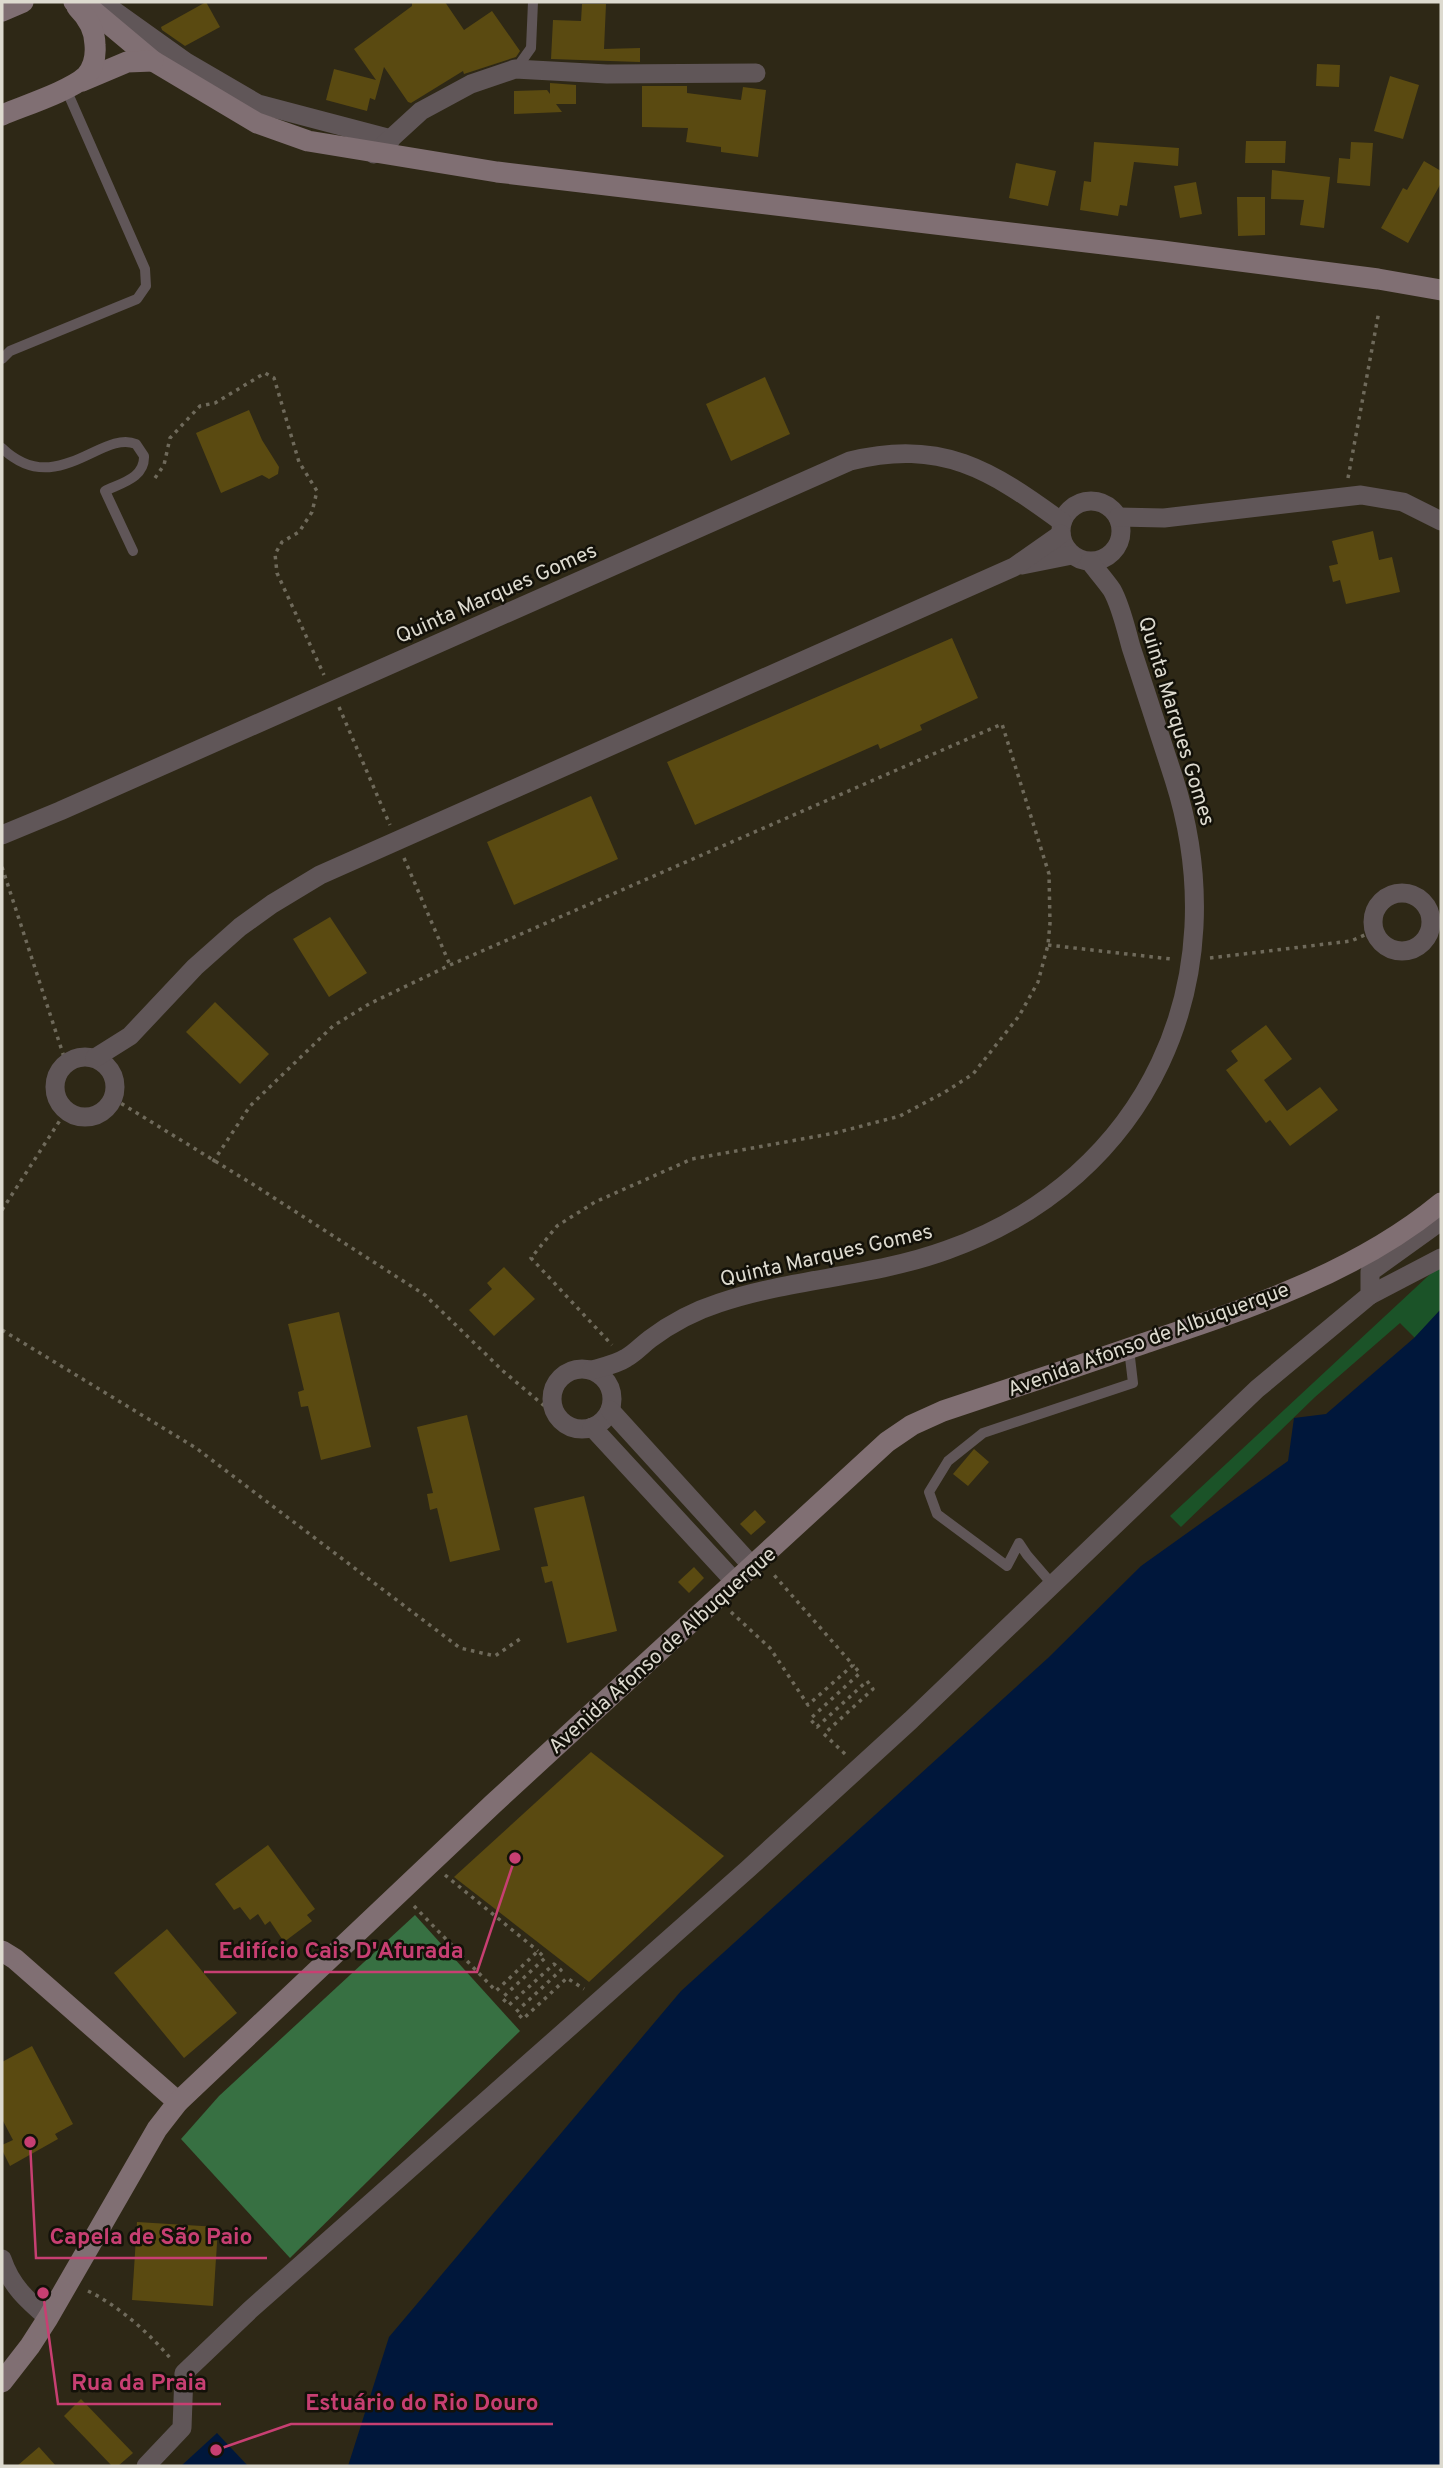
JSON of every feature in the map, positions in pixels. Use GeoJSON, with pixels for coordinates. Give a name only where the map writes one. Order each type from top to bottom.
{"type":"FeatureCollection","features":[{"type":"Feature","properties":{"kind":"main road"},"geometry":{"type":"LineString","coordinates":[[2,10],[23,2]]}},
{"type":"Feature","properties":{"kind":"main road"},"geometry":{"type":"LineString","coordinates":[[72,2],[91,9],[153,61],[257,122],[308,141],[374,154],[497,172],[1378,279],[1441,290]]}},
{"type":"Feature","properties":{"kind":"main road"},"geometry":{"type":"LineString","coordinates":[[70,86],[86,76],[96,57],[95,36],[89,21],[72,2]]}},
{"type":"Feature","properties":{"kind":"main road"},"geometry":{"type":"LineString","coordinates":[[2,115],[120,65],[153,61]]}},
{"type":"Feature","properties":{"kind":"main road","name":"Avenida Afonso de Albuquerque"},"geometry":{"type":"LineString","coordinates":[[2,2382],[48,2318],[157,2129],[178,2102],[431,1863],[887,1442],[912,1425],[943,1411],[1269,1300],[1360,1256],[1422,1219],[1441,1203]]}},
{"type":"Feature","properties":{"kind":"main road"},"geometry":{"type":"LineString","coordinates":[[2,1951],[15,1959],[178,2102]]}},
{"type":"Feature","properties":{"kind":"street"},"geometry":{"type":"LineString","coordinates":[[102,2],[186,62],[258,104],[391,139]]}},
{"type":"Feature","properties":{"kind":"street"},"geometry":{"type":"LineString","coordinates":[[374,154],[421,111],[471,84],[515,69],[607,74],[756,73]]}},
{"type":"Feature","properties":{"kind":"street","name":"Quinta Marques Gomes"},"geometry":{"type":"LineString","coordinates":[[2,835],[850,461],[879,455],[924,453],[962,462],[1016,488],[1065,522]]}},
{"type":"Feature","properties":{"kind":"street","name":"Quinta Marques Gomes"},"geometry":{"type":"LineString","coordinates":[[1118,517],[1164,518],[1344,496],[1389,498],[1418,508],[1441,522]]}},
{"type":"Feature","properties":{"kind":"street","name":"Quinta Marques Gomes"},"geometry":{"type":"LineString","coordinates":[[560,1419],[552,1401],[557,1382],[573,1370],[592,1370],[625,1359],[665,1329],[712,1306],[750,1294],[929,1256],[986,1235],[1042,1202],[1072,1179],[1123,1123],[1144,1093],[1170,1041],[1183,1001],[1191,961],[1196,896],[1187,828],[1179,796],[1113,592],[1118,517],[1113,510],[1097,502],[1088,501],[1014,567]]}},
{"type":"Feature","properties":{"kind":"street","name":"Quinta Marques Gomes"},"geometry":{"type":"LineString","coordinates":[[66,1063],[75,1058],[94,1058],[130,1036],[194,967],[256,915],[320,875],[1014,567],[1109,556],[1118,544],[1164,518]]}},
{"type":"Feature","properties":{"kind":"street","name":"Quinta Marques Gomes"},"geometry":{"type":"LineString","coordinates":[[1065,522],[1066,549],[1081,558],[1113,592]]}},
{"type":"Feature","properties":{"kind":"street"},"geometry":{"type":"LineString","coordinates":[[1394,893],[1413,894],[1436,913],[1428,936],[1414,949],[1395,950],[1385,947],[1374,931],[1372,922],[1378,904],[1394,893]]}},
{"type":"Feature","properties":{"kind":"street","name":"Quinta Marques Gomes"},"geometry":{"type":"LineString","coordinates":[[114,1099],[116,1089],[113,1074],[130,1036]]}},
{"type":"Feature","properties":{"kind":"street"},"geometry":{"type":"LineString","coordinates":[[94,1058],[104,1063],[113,1074]]}},
{"type":"Feature","properties":{"kind":"street"},"geometry":{"type":"LineString","coordinates":[[66,1063],[60,1070],[54,1089],[57,1099],[66,1111],[79,1118],[90,1118],[108,1108],[114,1099]]}},
{"type":"Feature","properties":{"kind":"street"},"geometry":{"type":"LineString","coordinates":[[1370,1295],[1370,1272],[1441,1220]]}},
{"type":"Feature","properties":{"kind":"street"},"geometry":{"type":"LineString","coordinates":[[146,2466],[182,2428],[184,2374],[250,2310],[748,1869],[911,1720],[1257,1389],[1370,1295],[1441,1258]]}},
{"type":"Feature","properties":{"kind":"street"},"geometry":{"type":"LineString","coordinates":[[560,1419],[575,1427],[592,1427],[606,1418],[625,1359]]}},
{"type":"Feature","properties":{"kind":"street"},"geometry":{"type":"LineString","coordinates":[[592,1370],[601,1375],[611,1401],[753,1567]]}},
{"type":"Feature","properties":{"kind":"street"},"geometry":{"type":"LineString","coordinates":[[592,1427],[736,1583]]}},
{"type":"Feature","properties":{"kind":"street"},"geometry":{"type":"LineString","coordinates":[[2,2259],[8,2278],[16,2289],[48,2318]]}},
{"type":"Feature","properties":{"kind":"lane"},"geometry":{"type":"LineString","coordinates":[[515,69],[531,48],[533,2]]}},
{"type":"Feature","properties":{"kind":"lane"},"geometry":{"type":"LineString","coordinates":[[2,359],[10,352],[137,299],[146,286],[145,269],[70,86]]}},
{"type":"Feature","properties":{"kind":"lane"},"geometry":{"type":"LineString","coordinates":[[2,448],[28,464],[56,467],[123,441],[130,441],[142,449],[145,463],[138,475],[105,491],[133,551]]}},
{"type":"Feature","properties":{"kind":"lane"},"geometry":{"type":"LineString","coordinates":[[1052,1584],[1019,1543],[1007,1566],[937,1514],[929,1492],[948,1461],[982,1433],[1133,1383],[1129,1349]]}},
{"type":"Feature","properties":{"kind":"path"},"geometry":{"type":"LineString","coordinates":[[1344,496],[1380,311]]}},
{"type":"Feature","properties":{"kind":"path"},"geometry":{"type":"LineString","coordinates":[[126,481],[135,488],[155,477],[164,465],[170,438],[200,406],[215,403],[265,373],[274,378],[299,462],[317,491],[312,512],[299,531],[282,542],[275,554],[277,573],[332,691],[450,965]]}},
{"type":"Feature","properties":{"kind":"path"},"geometry":{"type":"LineString","coordinates":[[214,1162],[250,1106],[333,1026],[369,1004],[450,965],[1002,724],[1049,874],[1048,945],[1038,982],[1019,1016],[973,1073],[945,1092],[900,1116],[835,1133],[692,1159],[595,1202],[557,1226],[531,1258],[625,1359]]}},
{"type":"Feature","properties":{"kind":"path"},"geometry":{"type":"LineString","coordinates":[[2,867],[66,1063]]}},
{"type":"Feature","properties":{"kind":"path"},"geometry":{"type":"LineString","coordinates":[[1048,945],[1191,961],[1351,941],[1374,931]]}},
{"type":"Feature","properties":{"kind":"path"},"geometry":{"type":"LineString","coordinates":[[114,1099],[425,1295],[503,1371],[560,1419]]}},
{"type":"Feature","properties":{"kind":"path"},"geometry":{"type":"LineString","coordinates":[[2,1210],[66,1111]]}},
{"type":"Feature","properties":{"kind":"path"},"geometry":{"type":"LineString","coordinates":[[2,1330],[196,1448],[460,1648],[495,1656],[523,1637]]}},
{"type":"Feature","properties":{"kind":"path"},"geometry":{"type":"LineString","coordinates":[[774,1575],[860,1673],[810,1719],[817,1727],[867,1681],[873,1689],[824,1734],[858,1766]]}},
{"type":"Feature","properties":{"kind":"path"},"geometry":{"type":"LineString","coordinates":[[718,1600],[770,1648],[808,1706],[853,1665]]}},
{"type":"Feature","properties":{"kind":"path"},"geometry":{"type":"LineString","coordinates":[[431,1863],[545,1958],[502,1998],[509,2005],[554,1964],[561,1970],[516,2012],[523,2019],[567,1978],[600,2000]]}},
{"type":"Feature","properties":{"kind":"path"},"geometry":{"type":"LineString","coordinates":[[400,1892],[496,1991],[538,1951]]}},
{"type":"Feature","properties":{"kind":"path"},"geometry":{"type":"LineString","coordinates":[[83,2289],[122,2314],[155,2340]]}},
{"type":"Feature","properties":{"kind":"green space"},"geometry":{"type":"Polygon","coordinates":[[[1441,1264],[1441,1309],[1415,1338],[1400,1323],[1315,1397],[1181,1527],[1170,1516],[1441,1264]]]}},
{"type":"Feature","properties":{"kind":"green space"},"geometry":{"type":"Polygon","coordinates":[[[415,1915],[520,2031],[290,2258],[181,2139],[219,2096],[415,1915]]]}},
{"type":"Feature","properties":{"kind":"water"},"geometry":{"type":"Polygon","coordinates":[[[1441,1309],[1441,2466],[348,2466],[389,2337],[681,1991],[1048,1658],[1141,1566],[1288,1461],[1294,1418],[1326,1414],[1414,1338],[1441,1309]]]}},
{"type":"Feature","properties":{"kind":"water"},"geometry":{"type":"Polygon","coordinates":[[[217,2433],[248,2466],[181,2466],[217,2433]]]}},
{"type":"Feature","properties":{"kind":"building"},"geometry":{"type":"Polygon","coordinates":[[[206,2],[220,27],[185,46],[162,30],[161,27],[206,2]]]}},
{"type":"Feature","properties":{"kind":"building"},"geometry":{"type":"Polygon","coordinates":[[[412,2],[445,2],[464,30],[492,11],[520,51],[516,57],[464,74],[463,71],[411,103],[384,67],[375,100],[370,98],[367,111],[326,100],[334,69],[376,80],[354,49],[412,6],[412,2]]]}},
{"type":"Feature","properties":{"kind":"building"},"geometry":{"type":"Polygon","coordinates":[[[582,4],[606,4],[604,49],[640,48],[640,62],[551,59],[553,20],[581,21],[582,4]]]}},
{"type":"Feature","properties":{"kind":"building"},"geometry":{"type":"Polygon","coordinates":[[[1317,64],[1340,65],[1339,87],[1316,86],[1317,64]]]}},
{"type":"Feature","properties":{"kind":"building"},"geometry":{"type":"Polygon","coordinates":[[[1390,76],[1419,85],[1403,139],[1374,131],[1390,76]]]}},
{"type":"Feature","properties":{"kind":"building"},"geometry":{"type":"Polygon","coordinates":[[[550,83],[576,85],[576,104],[556,104],[562,112],[514,114],[514,91],[547,90],[550,94],[550,83]]]}},
{"type":"Feature","properties":{"kind":"building"},"geometry":{"type":"Polygon","coordinates":[[[642,86],[687,86],[687,93],[741,100],[743,87],[766,90],[758,157],[721,152],[721,147],[686,142],[688,128],[642,127],[642,86]]]}},
{"type":"Feature","properties":{"kind":"building"},"geometry":{"type":"Polygon","coordinates":[[[1246,141],[1286,141],[1285,163],[1245,163],[1246,141]]]}},
{"type":"Feature","properties":{"kind":"building"},"geometry":{"type":"Polygon","coordinates":[[[1094,142],[1179,148],[1178,166],[1134,162],[1127,206],[1120,205],[1118,216],[1080,210],[1084,181],[1091,182],[1094,142]]]}},
{"type":"Feature","properties":{"kind":"building"},"geometry":{"type":"Polygon","coordinates":[[[1351,142],[1373,143],[1370,186],[1337,183],[1339,158],[1350,159],[1351,142]]]}},
{"type":"Feature","properties":{"kind":"building"},"geometry":{"type":"Polygon","coordinates":[[[1424,161],[1441,171],[1441,183],[1408,243],[1381,228],[1403,188],[1407,190],[1424,161]]]}},
{"type":"Feature","properties":{"kind":"building"},"geometry":{"type":"Polygon","coordinates":[[[1016,163],[1056,171],[1048,206],[1009,198],[1016,163]]]}},
{"type":"Feature","properties":{"kind":"building"},"geometry":{"type":"Polygon","coordinates":[[[1272,170],[1330,177],[1324,228],[1300,225],[1304,200],[1271,199],[1272,170]]]}},
{"type":"Feature","properties":{"kind":"building"},"geometry":{"type":"Polygon","coordinates":[[[1196,182],[1202,214],[1180,218],[1174,186],[1196,182]]]}},
{"type":"Feature","properties":{"kind":"building"},"geometry":{"type":"Polygon","coordinates":[[[1237,197],[1265,197],[1265,235],[1238,236],[1237,197]]]}},
{"type":"Feature","properties":{"kind":"building"},"geometry":{"type":"Polygon","coordinates":[[[765,377],[790,434],[731,461],[706,404],[765,377]]]}},
{"type":"Feature","properties":{"kind":"building"},"geometry":{"type":"Polygon","coordinates":[[[249,410],[262,440],[279,467],[278,474],[269,479],[262,475],[221,493],[196,433],[249,410]]]}},
{"type":"Feature","properties":{"kind":"building"},"geometry":{"type":"Polygon","coordinates":[[[1373,531],[1379,560],[1392,557],[1400,592],[1346,604],[1340,580],[1333,582],[1329,566],[1338,564],[1332,541],[1373,531]]]}},
{"type":"Feature","properties":{"kind":"building"},"geometry":{"type":"Polygon","coordinates":[[[952,638],[978,698],[920,725],[922,730],[880,749],[878,744],[695,825],[667,762],[952,638]]]}},
{"type":"Feature","properties":{"kind":"building"},"geometry":{"type":"Polygon","coordinates":[[[591,796],[618,859],[514,905],[487,842],[591,796]]]}},
{"type":"Feature","properties":{"kind":"building"},"geometry":{"type":"Polygon","coordinates":[[[330,917],[367,973],[329,997],[293,939],[330,917]]]}},
{"type":"Feature","properties":{"kind":"building"},"geometry":{"type":"Polygon","coordinates":[[[215,1002],[269,1054],[240,1084],[186,1032],[215,1002]]]}},
{"type":"Feature","properties":{"kind":"building"},"geometry":{"type":"Polygon","coordinates":[[[1266,1025],[1292,1059],[1264,1080],[1287,1111],[1320,1087],[1338,1110],[1290,1146],[1270,1120],[1266,1123],[1226,1070],[1238,1061],[1231,1051],[1266,1025]]]}},
{"type":"Feature","properties":{"kind":"building"},"geometry":{"type":"Polygon","coordinates":[[[504,1267],[535,1299],[494,1336],[469,1310],[492,1289],[487,1283],[504,1267]]]}},
{"type":"Feature","properties":{"kind":"building"},"geometry":{"type":"Polygon","coordinates":[[[339,1312],[371,1447],[321,1460],[308,1406],[301,1407],[298,1392],[304,1390],[288,1324],[339,1312]]]}},
{"type":"Feature","properties":{"kind":"building"},"geometry":{"type":"Polygon","coordinates":[[[467,1415],[500,1550],[450,1562],[437,1508],[430,1510],[427,1494],[433,1493],[417,1427],[467,1415]]]}},
{"type":"Feature","properties":{"kind":"building"},"geometry":{"type":"Polygon","coordinates":[[[974,1449],[989,1462],[968,1486],[953,1474],[974,1449]]]}},
{"type":"Feature","properties":{"kind":"building"},"geometry":{"type":"Polygon","coordinates":[[[584,1496],[617,1631],[567,1643],[552,1581],[545,1583],[541,1567],[548,1566],[534,1508],[584,1496]]]}},
{"type":"Feature","properties":{"kind":"building"},"geometry":{"type":"Polygon","coordinates":[[[755,1510],[766,1522],[751,1535],[740,1524],[755,1510]]]}},
{"type":"Feature","properties":{"kind":"building"},"geometry":{"type":"Polygon","coordinates":[[[694,1567],[704,1578],[689,1593],[678,1582],[694,1567]]]}},
{"type":"Feature","properties":{"kind":"building"},"geometry":{"type":"Polygon","coordinates":[[[591,1752],[724,1856],[589,1982],[454,1877],[591,1752]]]}},
{"type":"Feature","properties":{"kind":"building"},"geometry":{"type":"Polygon","coordinates":[[[268,1845],[315,1909],[307,1915],[312,1921],[284,1942],[270,1921],[265,1925],[258,1914],[250,1920],[240,1907],[234,1910],[215,1884],[268,1845]]]}},
{"type":"Feature","properties":{"kind":"building"},"geometry":{"type":"Polygon","coordinates":[[[167,1929],[237,2013],[184,2058],[114,1973],[167,1929]]]}},
{"type":"Feature","properties":{"kind":"building"},"geometry":{"type":"Polygon","coordinates":[[[32,2046],[73,2124],[55,2134],[58,2139],[10,2166],[2,2150],[2,2145],[13,2140],[2,2119],[2,2062],[32,2046]]]}},
{"type":"Feature","properties":{"kind":"building"},"geometry":{"type":"Polygon","coordinates":[[[137,2222],[218,2227],[213,2306],[132,2300],[137,2222]]]}},
{"type":"Feature","properties":{"kind":"building"},"geometry":{"type":"Polygon","coordinates":[[[81,2399],[133,2453],[118,2466],[112,2466],[64,2416],[81,2399]]]}},
{"type":"Feature","properties":{"kind":"building"},"geometry":{"type":"Polygon","coordinates":[[[39,2447],[56,2466],[17,2466],[39,2447]]]}},
{"type":"Feature","properties":{"kind":"place","name":"Edifício Cais D'Afurada"},"geometry":{"type":"Point","coordinates":[515,1858]}},
{"type":"Feature","properties":{"kind":"place","name":"Capela de São Paio"},"geometry":{"type":"Point","coordinates":[30,2142]}},
{"type":"Feature","properties":{"kind":"place","name":"Rua da Praia"},"geometry":{"type":"Point","coordinates":[43,2293]}},
{"type":"Feature","properties":{"kind":"place","name":"Estuário do Rio Douro"},"geometry":{"type":"Point","coordinates":[216,2450]}}]}
